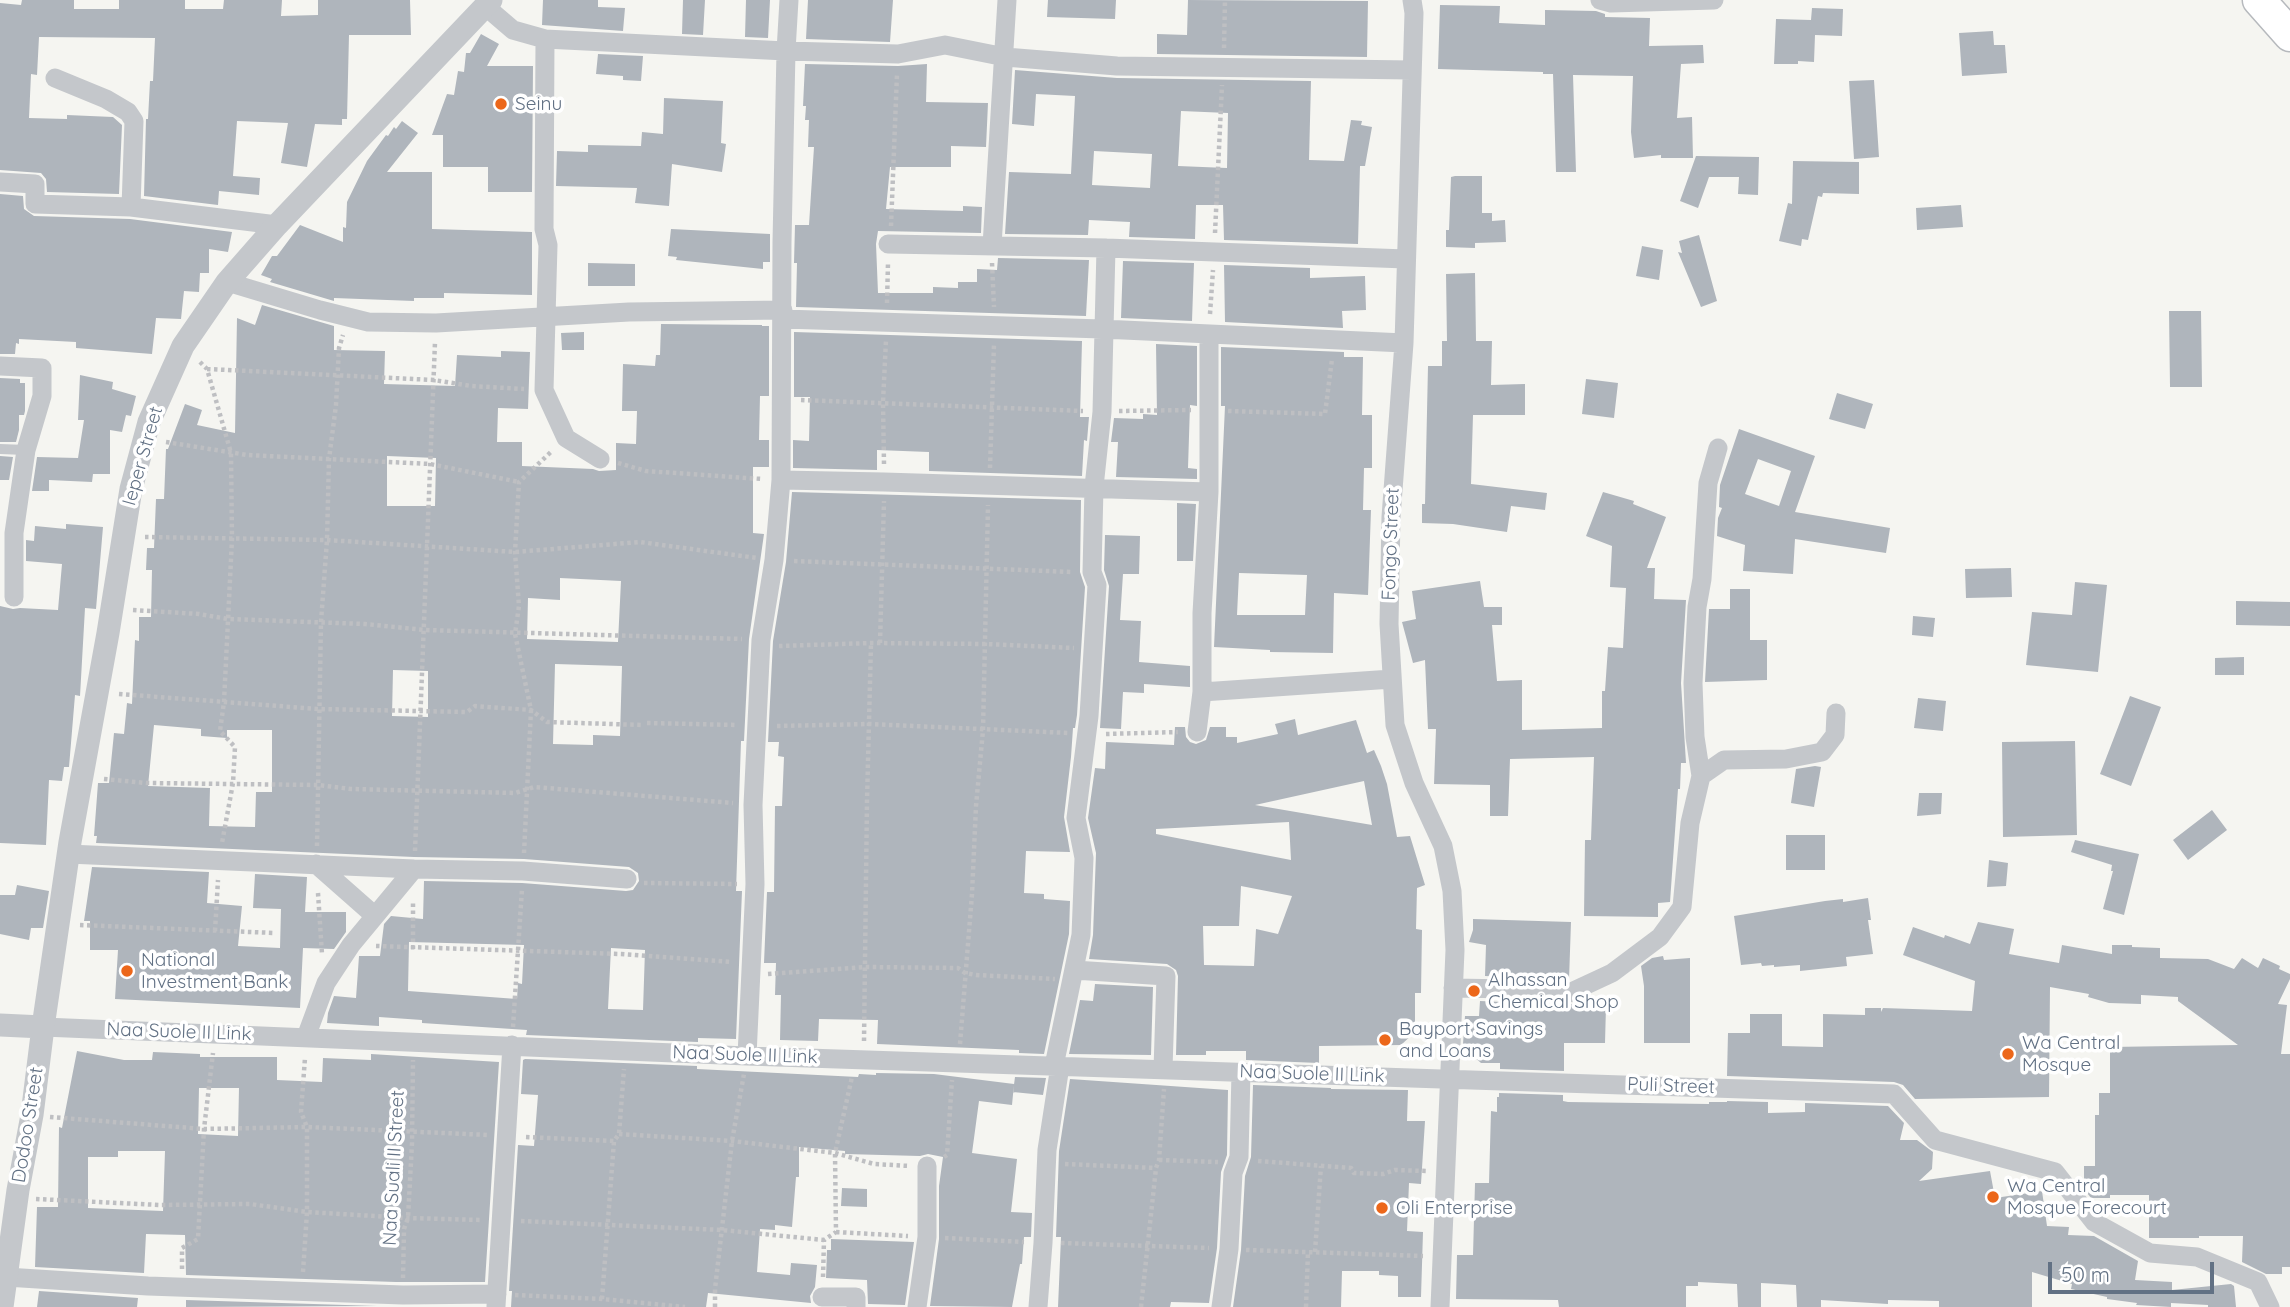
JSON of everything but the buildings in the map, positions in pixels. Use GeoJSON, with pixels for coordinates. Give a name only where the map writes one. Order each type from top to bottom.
{"type":"FeatureCollection","features":[{"type":"Feature","properties":{"kind":"highway"},"geometry":{"type":"LineString","coordinates":[[2259,0],[2290,34]]}},
{"type":"Feature","properties":{"kind":"street"},"geometry":{"type":"LineString","coordinates":[[747,1056],[755,884],[753,805],[761,643],[774,560],[781,481],[786,51],[789,0]]}},
{"type":"Feature","properties":{"kind":"street"},"geometry":{"type":"LineString","coordinates":[[992,246],[1007,0]]}},
{"type":"Feature","properties":{"kind":"street","name":"Fongo Street"},"geometry":{"type":"LineString","coordinates":[[1412,0],[1404,343],[1391,517],[1389,624],[1395,726],[1415,783],[1443,846],[1452,891],[1455,950],[1440,1307]]}},
{"type":"Feature","properties":{"kind":"street"},"geometry":{"type":"LineString","coordinates":[[1600,0],[1611,4],[1714,0]]}},
{"type":"Feature","properties":{"kind":"street"},"geometry":{"type":"LineString","coordinates":[[488,3],[513,30],[545,39],[898,54],[945,45],[1005,57],[1117,66],[1412,70]]}},
{"type":"Feature","properties":{"kind":"street","name":"Ieper Street"},"geometry":{"type":"LineString","coordinates":[[43,1027],[68,854],[131,489],[149,422],[183,345],[227,282],[277,225],[488,3]]}},
{"type":"Feature","properties":{"kind":"street"},"geometry":{"type":"LineString","coordinates":[[545,39],[544,229],[548,246],[544,390],[566,438],[600,459]]}},
{"type":"Feature","properties":{"kind":"street"},"geometry":{"type":"LineString","coordinates":[[55,78],[106,99],[128,112],[134,121],[131,207]]}},
{"type":"Feature","properties":{"kind":"street"},"geometry":{"type":"LineString","coordinates":[[0,182],[36,184],[36,204],[131,207],[277,225]]}},
{"type":"Feature","properties":{"kind":"street"},"geometry":{"type":"LineString","coordinates":[[888,244],[1106,248],[1406,259]]}},
{"type":"Feature","properties":{"kind":"street"},"geometry":{"type":"LineString","coordinates":[[1038,1307],[1046,1163],[1057,1066],[1081,936],[1084,858],[1076,818],[1086,734],[1097,585],[1092,572],[1094,488],[1102,412],[1106,248]]}},
{"type":"Feature","properties":{"kind":"street"},"geometry":{"type":"LineString","coordinates":[[227,282],[368,322],[436,323],[629,312],[783,314],[887,322],[1404,343]]}},
{"type":"Feature","properties":{"kind":"street"},"geometry":{"type":"LineString","coordinates":[[1197,732],[1202,692],[1202,613],[1209,492],[1209,334]]}},
{"type":"Feature","properties":{"kind":"street"},"geometry":{"type":"LineString","coordinates":[[0,366],[42,368],[42,396],[26,450],[14,533],[14,597]]}},
{"type":"Feature","properties":{"kind":"street"},"geometry":{"type":"LineString","coordinates":[[1453,988],[1569,993],[1612,973],[1660,937],[1682,907],[1690,823],[1701,776],[1695,737],[1693,683],[1707,483],[1718,448]]}},
{"type":"Feature","properties":{"kind":"street"},"geometry":{"type":"LineString","coordinates":[[781,481],[1209,492]]}},
{"type":"Feature","properties":{"kind":"street"},"geometry":{"type":"LineString","coordinates":[[1202,692],[1392,679]]}},
{"type":"Feature","properties":{"kind":"street"},"geometry":{"type":"LineString","coordinates":[[1701,776],[1724,760],[1786,759],[1822,752],[1835,735],[1836,713]]}},
{"type":"Feature","properties":{"kind":"street"},"geometry":{"type":"LineString","coordinates":[[68,854],[523,872],[627,879]]}},
{"type":"Feature","properties":{"kind":"street"},"geometry":{"type":"LineString","coordinates":[[316,864],[375,916]]}},
{"type":"Feature","properties":{"kind":"street"},"geometry":{"type":"LineString","coordinates":[[306,1037],[326,983],[351,945],[414,869]]}},
{"type":"Feature","properties":{"kind":"street"},"geometry":{"type":"LineString","coordinates":[[1073,975],[1166,976],[1164,1069]]}},
{"type":"Feature","properties":{"kind":"street"},"geometry":{"type":"LineString","coordinates":[[0,1025],[43,1027]]}},
{"type":"Feature","properties":{"kind":"street","name":"Naa Suole II Link"},"geometry":{"type":"LineString","coordinates":[[43,1027],[747,1056],[1448,1078]]}},
{"type":"Feature","properties":{"kind":"street","name":"Dodoo Street"},"geometry":{"type":"LineString","coordinates":[[2,1307],[43,1027]]}},
{"type":"Feature","properties":{"kind":"street"},"geometry":{"type":"LineString","coordinates":[[6,1277],[497,1301],[512,1045]]}},
{"type":"Feature","properties":{"kind":"street"},"geometry":{"type":"LineString","coordinates":[[1222,1307],[1233,1174],[1239,1157],[1241,1072]]}},
{"type":"Feature","properties":{"kind":"street","name":"Puli Street"},"geometry":{"type":"LineString","coordinates":[[1448,1078],[1894,1094],[1935,1140],[2055,1172],[2094,1222],[2150,1252],[2197,1257],[2258,1282],[2270,1307]]}},
{"type":"Feature","properties":{"kind":"street"},"geometry":{"type":"LineString","coordinates":[[917,1307],[927,1237],[927,1167]]}},
{"type":"Feature","properties":{"kind":"street"},"geometry":{"type":"LineString","coordinates":[[822,1297],[856,1297],[856,1307]]}},
{"type":"Feature","properties":{"kind":"lane"},"geometry":{"type":"LineString","coordinates":[[0,449],[26,450]]}},
{"type":"Feature","properties":{"kind":"path"},"geometry":{"type":"LineString","coordinates":[[1209,334],[1225,0]]}},
{"type":"Feature","properties":{"kind":"path"},"geometry":{"type":"LineString","coordinates":[[880,643],[883,402],[898,54]]}},
{"type":"Feature","properties":{"kind":"path"},"geometry":{"type":"LineString","coordinates":[[619,1134],[835,1153],[874,1164],[927,1167],[947,1156],[965,973],[983,730],[995,326],[992,246]]}},
{"type":"Feature","properties":{"kind":"path"},"geometry":{"type":"LineString","coordinates":[[326,983],[320,944],[316,864],[318,709],[327,540],[328,459],[339,348],[348,317]]}},
{"type":"Feature","properties":{"kind":"path"},"geometry":{"type":"LineString","coordinates":[[413,949],[436,323]]}},
{"type":"Feature","properties":{"kind":"path"},"geometry":{"type":"LineString","coordinates":[[183,345],[207,369],[231,453],[232,539],[224,702],[220,731],[235,747],[233,783],[219,861],[215,932]]}},
{"type":"Feature","properties":{"kind":"path"},"geometry":{"type":"LineString","coordinates":[[207,369],[433,380],[471,386],[544,390]]}},
{"type":"Feature","properties":{"kind":"path"},"geometry":{"type":"LineString","coordinates":[[512,1045],[531,710],[515,634],[519,606],[515,552],[519,482],[566,438]]}},
{"type":"Feature","properties":{"kind":"path"},"geometry":{"type":"LineString","coordinates":[[144,439],[231,453],[430,464],[519,482]]}},
{"type":"Feature","properties":{"kind":"path"},"geometry":{"type":"LineString","coordinates":[[600,459],[646,471],[781,481]]}},
{"type":"Feature","properties":{"kind":"path"},"geometry":{"type":"LineString","coordinates":[[123,537],[327,540],[515,552],[640,542],[774,560],[1092,572]]}},
{"type":"Feature","properties":{"kind":"path"},"geometry":{"type":"LineString","coordinates":[[112,609],[199,614],[228,619],[365,624],[515,634],[761,643],[986,644],[1093,649]]}},
{"type":"Feature","properties":{"kind":"path"},"geometry":{"type":"LineString","coordinates":[[836,1232],[835,1153],[860,1060],[866,967],[871,643]]}},
{"type":"Feature","properties":{"kind":"path"},"geometry":{"type":"LineString","coordinates":[[97,692],[318,709],[467,712],[475,706],[531,710],[547,722],[758,726],[869,724],[1086,734],[1197,732]]}},
{"type":"Feature","properties":{"kind":"path"},"geometry":{"type":"LineString","coordinates":[[83,772],[111,781],[318,785],[351,789],[515,793],[534,786],[753,805]]}},
{"type":"Feature","properties":{"kind":"path"},"geometry":{"type":"LineString","coordinates":[[627,879],[644,883],[755,884]]}},
{"type":"Feature","properties":{"kind":"path"},"geometry":{"type":"LineString","coordinates":[[58,923],[275,933]]}},
{"type":"Feature","properties":{"kind":"path"},"geometry":{"type":"LineString","coordinates":[[351,945],[621,954],[750,970],[958,968],[965,973],[1073,975]]}},
{"type":"Feature","properties":{"kind":"path"},"geometry":{"type":"LineString","coordinates":[[182,1287],[182,1248],[198,1239],[204,1129],[215,1034]]}},
{"type":"Feature","properties":{"kind":"path"},"geometry":{"type":"LineString","coordinates":[[302,1290],[307,1212],[307,1128],[301,1112],[306,1037]]}},
{"type":"Feature","properties":{"kind":"path","name":"Naa Suali II Street"},"geometry":{"type":"LineString","coordinates":[[403,1295],[413,1042]]}},
{"type":"Feature","properties":{"kind":"path"},"geometry":{"type":"LineString","coordinates":[[602,1299],[614,1141],[619,1134],[626,1051]]}},
{"type":"Feature","properties":{"kind":"path"},"geometry":{"type":"LineString","coordinates":[[715,1307],[732,1142],[747,1056]]}},
{"type":"Feature","properties":{"kind":"path"},"geometry":{"type":"LineString","coordinates":[[1141,1307],[1159,1160],[1164,1069]]}},
{"type":"Feature","properties":{"kind":"path"},"geometry":{"type":"LineString","coordinates":[[32,1115],[204,1129],[307,1128],[614,1141]]}},
{"type":"Feature","properties":{"kind":"path"},"geometry":{"type":"LineString","coordinates":[[1159,1160],[1237,1163],[1246,1161],[1351,1168],[1354,1173],[1383,1174],[1395,1170],[1446,1172]]}},
{"type":"Feature","properties":{"kind":"path"},"geometry":{"type":"LineString","coordinates":[[1046,1163],[1156,1168]]}},
{"type":"Feature","properties":{"kind":"path"},"geometry":{"type":"LineString","coordinates":[[1315,1252],[1321,1166]]}},
{"type":"Feature","properties":{"kind":"path"},"geometry":{"type":"LineString","coordinates":[[17,1198],[160,1205],[250,1204],[307,1212],[722,1230],[824,1240],[836,1232],[1043,1243],[1442,1256]]}},
{"type":"Feature","properties":{"kind":"path"},"geometry":{"type":"LineString","coordinates":[[822,1297],[824,1240]]}},
{"type":"Feature","properties":{"kind":"path"},"geometry":{"type":"LineString","coordinates":[[1306,1307],[1308,1252]]}},
{"type":"Feature","properties":{"kind":"path"},"geometry":{"type":"LineString","coordinates":[[497,1301],[602,1299],[685,1307]]}},
{"type":"Feature","properties":{"kind":"place","name":"Seinu"},"geometry":{"type":"Point","coordinates":[501,104]}},
{"type":"Feature","properties":{"kind":"place","name":"National Investment Bank"},"geometry":{"type":"Point","coordinates":[127,971]}},
{"type":"Feature","properties":{"kind":"place","name":"Alhassan Chemical Shop"},"geometry":{"type":"Point","coordinates":[1474,991]}},
{"type":"Feature","properties":{"kind":"place","name":"Bayport Savings and Loans"},"geometry":{"type":"Point","coordinates":[1385,1040]}},
{"type":"Feature","properties":{"kind":"place","name":"Wa Central Mosque"},"geometry":{"type":"Point","coordinates":[2008,1054]}},
{"type":"Feature","properties":{"kind":"place","name":"Wa Central Mosque Forecourt"},"geometry":{"type":"Point","coordinates":[1993,1197]}},
{"type":"Feature","properties":{"kind":"place","name":"Oli Enterprise"},"geometry":{"type":"Point","coordinates":[1382,1208]}}]}
